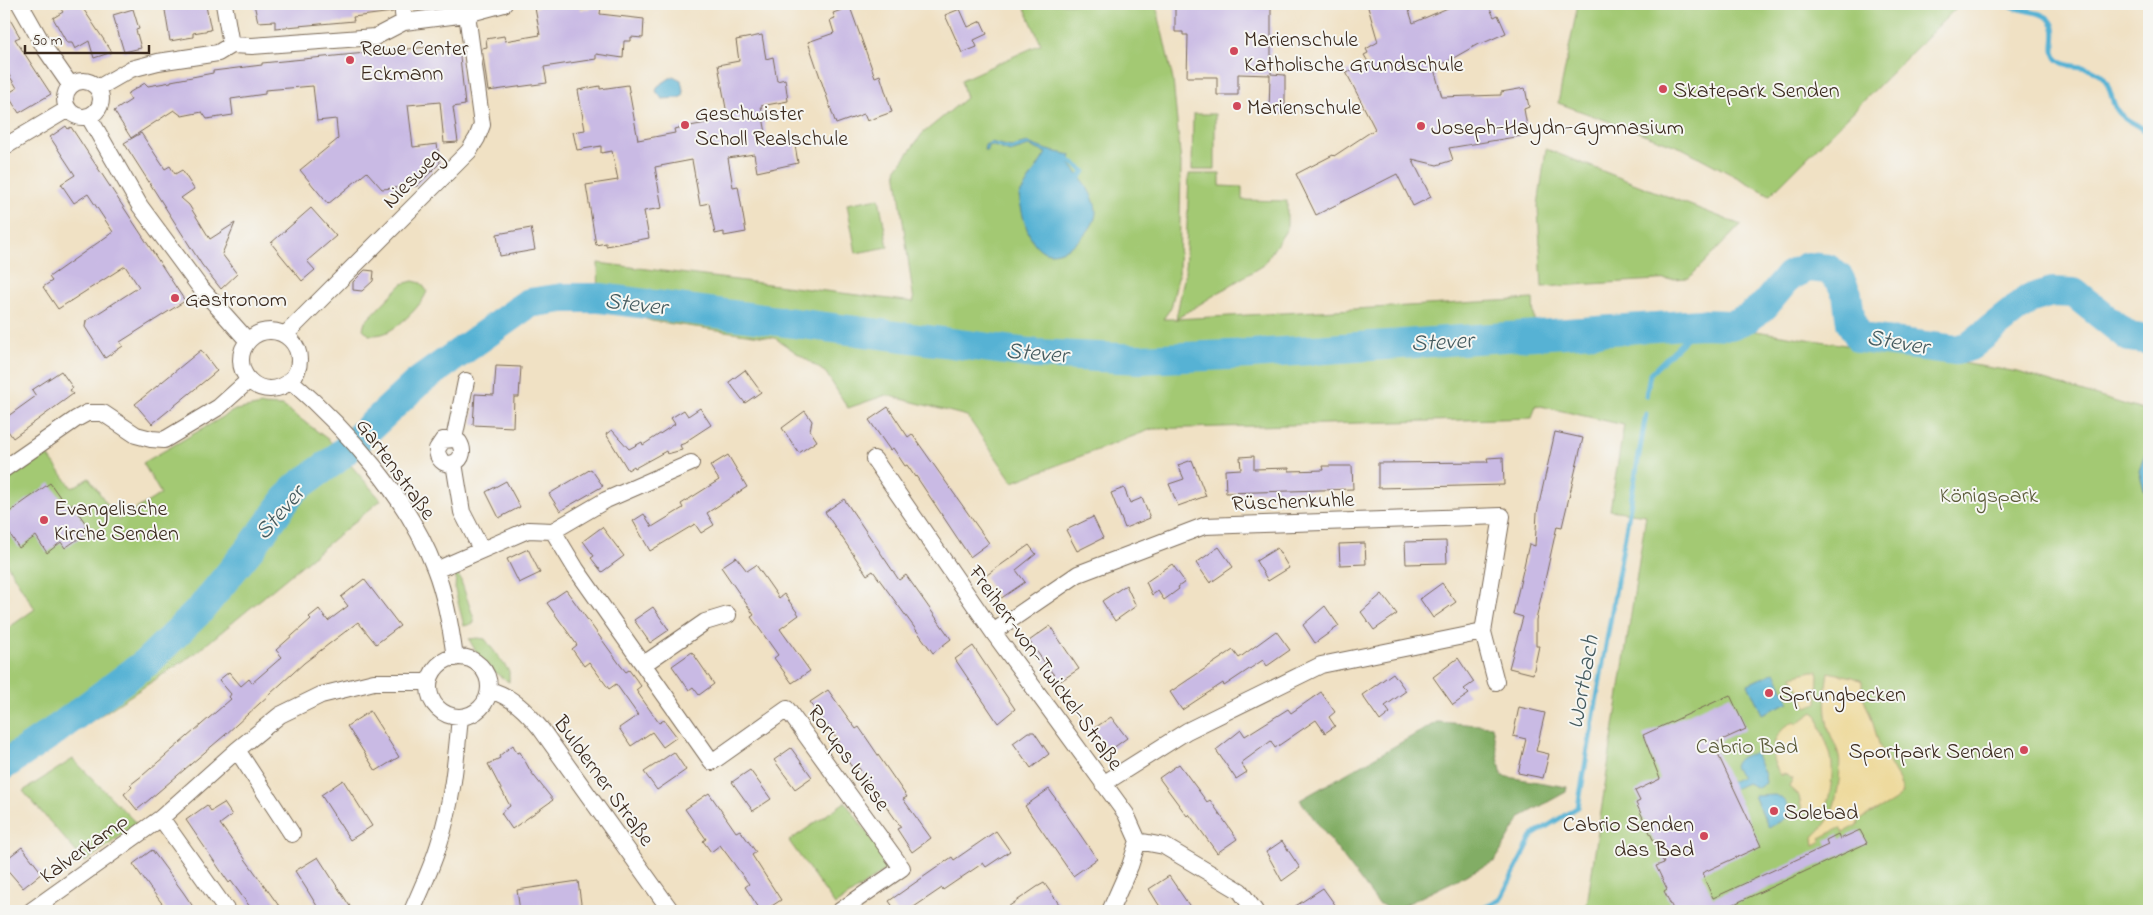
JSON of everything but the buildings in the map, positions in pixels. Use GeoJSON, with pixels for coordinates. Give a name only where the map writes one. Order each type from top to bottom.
{"type":"FeatureCollection","features":[{"type":"Feature","properties":{"kind":"street"},"geometry":{"type":"LineString","coordinates":[[20,4],[46,50],[71,86]]}},
{"type":"Feature","properties":{"kind":"street"},"geometry":{"type":"LineString","coordinates":[[224,4],[231,45]]}},
{"type":"Feature","properties":{"kind":"street"},"geometry":{"type":"LineString","coordinates":[[402,4],[404,22]]}},
{"type":"Feature","properties":{"kind":"street"},"geometry":{"type":"LineString","coordinates":[[98,88],[131,69],[158,62],[218,52],[231,45],[252,46],[375,37],[404,22],[467,14],[504,4]]}},
{"type":"Feature","properties":{"kind":"street","name":"Niesweg"},"geometry":{"type":"LineString","coordinates":[[285,335],[469,150],[477,138],[482,124],[467,14]]}},
{"type":"Feature","properties":{"kind":"street"},"geometry":{"type":"LineString","coordinates":[[82,81],[98,88],[102,102],[95,114],[89,117],[77,116],[68,109],[65,97],[71,86],[82,81]]}},
{"type":"Feature","properties":{"kind":"street"},"geometry":{"type":"LineString","coordinates":[[4,147],[68,109]]}},
{"type":"Feature","properties":{"kind":"street"},"geometry":{"type":"LineString","coordinates":[[89,117],[140,206],[199,286],[248,341]]}},
{"type":"Feature","properties":{"kind":"street"},"geometry":{"type":"LineString","coordinates":[[265,331],[276,331],[285,335],[295,345],[298,354],[296,372],[290,380],[280,387],[258,386],[249,380],[243,371],[242,350],[255,334],[265,331]]}},
{"type":"Feature","properties":{"kind":"street"},"geometry":{"type":"LineString","coordinates":[[4,469],[87,413],[103,413],[136,435],[164,440],[219,407],[249,380]]}},
{"type":"Feature","properties":{"kind":"street","name":"Gartenstraße"},"geometry":{"type":"LineString","coordinates":[[290,380],[336,423],[365,456],[403,507],[436,570],[450,622],[455,658]]}},
{"type":"Feature","properties":{"kind":"street"},"geometry":{"type":"LineString","coordinates":[[466,381],[454,439],[459,442],[463,453],[454,463],[462,512],[481,550]]}},
{"type":"Feature","properties":{"kind":"street","name":"Freiherr-von-Twickel-Straße"},"geometry":{"type":"LineString","coordinates":[[874,459],[993,632],[1126,814],[1138,840]]}},
{"type":"Feature","properties":{"kind":"street"},"geometry":{"type":"LineString","coordinates":[[436,570],[528,530],[553,531],[606,500],[692,463]]}},
{"type":"Feature","properties":{"kind":"street","name":"Rüschenkuhle"},"geometry":{"type":"LineString","coordinates":[[993,632],[1078,574],[1204,526],[1502,516],[1483,632],[1496,682]]}},
{"type":"Feature","properties":{"kind":"street","name":"Rorups Wiese"},"geometry":{"type":"LineString","coordinates":[[553,531],[576,569],[712,762],[788,709],[902,868],[840,911]]}},
{"type":"Feature","properties":{"kind":"street"},"geometry":{"type":"LineString","coordinates":[[644,664],[705,622],[728,615]]}},
{"type":"Feature","properties":{"kind":"street"},"geometry":{"type":"LineString","coordinates":[[1103,784],[1187,731],[1320,665],[1483,632]]}},
{"type":"Feature","properties":{"kind":"street"},"geometry":{"type":"LineString","coordinates":[[455,658],[465,658],[480,666],[488,679],[489,690],[484,705],[469,716],[460,717],[442,712],[431,698],[429,682],[437,667],[443,662],[455,658]]}},
{"type":"Feature","properties":{"kind":"street","name":"Kalverkamp"},"geometry":{"type":"LineString","coordinates":[[31,911],[161,818],[237,750],[280,715],[321,695],[374,682],[429,682]]}},
{"type":"Feature","properties":{"kind":"street","name":"Bulderner Straße"},"geometry":{"type":"LineString","coordinates":[[489,690],[501,694],[525,710],[541,729],[671,911]]}},
{"type":"Feature","properties":{"kind":"street"},"geometry":{"type":"LineString","coordinates":[[412,911],[429,873],[446,819],[456,767],[460,717]]}},
{"type":"Feature","properties":{"kind":"street"},"geometry":{"type":"LineString","coordinates":[[237,750],[292,834]]}},
{"type":"Feature","properties":{"kind":"street","name":"Kalverkamp"},"geometry":{"type":"LineString","coordinates":[[161,818],[227,911]]}},
{"type":"Feature","properties":{"kind":"street"},"geometry":{"type":"LineString","coordinates":[[1110,911],[1130,866],[1138,840],[1164,846],[1240,891],[1255,911]]}},
{"type":"Feature","properties":{"kind":"green space"},"geometry":{"type":"Polygon","coordinates":[[[1023,4],[1156,4],[1173,80],[1181,164],[1179,273],[1171,308],[1163,319],[1533,299],[1535,339],[1743,329],[2018,372],[2149,412],[2149,911],[1586,911],[1646,515],[1610,510],[1624,425],[1536,405],[1532,418],[1152,429],[1013,482],[967,416],[886,395],[848,408],[826,373],[775,338],[652,321],[599,303],[598,263],[914,302],[896,170],[922,134],[966,98],[961,80],[1041,44],[1023,4]]]}},
{"type":"Feature","properties":{"kind":"green space"},"geometry":{"type":"Polygon","coordinates":[[[1578,4],[1960,4],[1770,195],[1682,148],[1558,103],[1578,4]]]}},
{"type":"Feature","properties":{"kind":"green space"},"geometry":{"type":"Polygon","coordinates":[[[1193,114],[1215,114],[1215,170],[1192,170],[1193,114]]]}},
{"type":"Feature","properties":{"kind":"green space"},"geometry":{"type":"Polygon","coordinates":[[[1546,149],[1741,225],[1689,278],[1542,287],[1538,206],[1546,149]]]}},
{"type":"Feature","properties":{"kind":"green space"},"geometry":{"type":"Polygon","coordinates":[[[1189,174],[1220,174],[1220,186],[1242,187],[1242,200],[1287,201],[1287,229],[1263,265],[1176,319],[1185,274],[1189,174]]]}},
{"type":"Feature","properties":{"kind":"green space"},"geometry":{"type":"Polygon","coordinates":[[[879,198],[888,247],[856,253],[847,204],[879,198]]]}},
{"type":"Feature","properties":{"kind":"green space"},"geometry":{"type":"Polygon","coordinates":[[[413,281],[421,283],[427,291],[416,308],[389,331],[382,334],[369,335],[363,329],[365,322],[402,284],[413,281]]]}},
{"type":"Feature","properties":{"kind":"green space"},"geometry":{"type":"Polygon","coordinates":[[[262,405],[283,406],[329,440],[381,500],[197,652],[4,779],[4,631],[35,609],[4,560],[4,481],[47,454],[72,488],[89,478],[118,520],[161,494],[143,463],[235,410],[262,405]]]}},
{"type":"Feature","properties":{"kind":"green space"},"geometry":{"type":"Polygon","coordinates":[[[456,574],[460,578],[474,619],[474,623],[464,626],[455,590],[456,574]]]}},
{"type":"Feature","properties":{"kind":"green space"},"geometry":{"type":"Polygon","coordinates":[[[469,639],[485,639],[509,671],[509,682],[491,669],[476,652],[469,639]]]}},
{"type":"Feature","properties":{"kind":"green space"},"geometry":{"type":"Polygon","coordinates":[[[1437,722],[1492,726],[1502,776],[1567,787],[1566,792],[1521,817],[1495,861],[1392,911],[1377,902],[1300,800],[1437,722]]]}},
{"type":"Feature","properties":{"kind":"green space"},"geometry":{"type":"Polygon","coordinates":[[[73,759],[137,824],[85,862],[23,791],[73,759]]]}},
{"type":"Feature","properties":{"kind":"green space"},"geometry":{"type":"Polygon","coordinates":[[[845,802],[891,866],[835,905],[789,841],[845,802]]]}},
{"type":"Feature","properties":{"kind":"sand"},"geometry":{"type":"Polygon","coordinates":[[[1818,671],[1817,703],[1807,707],[1792,676],[1818,671]]]}},
{"type":"Feature","properties":{"kind":"sand"},"geometry":{"type":"Polygon","coordinates":[[[1828,672],[1853,677],[1862,681],[1862,694],[1880,747],[1899,780],[1903,792],[1890,803],[1859,820],[1858,825],[1843,833],[1840,828],[1820,838],[1822,842],[1814,846],[1813,837],[1825,825],[1834,806],[1840,767],[1838,752],[1829,730],[1826,713],[1828,672]]]}},
{"type":"Feature","properties":{"kind":"sand"},"geometry":{"type":"Polygon","coordinates":[[[1813,712],[1818,716],[1832,763],[1829,798],[1826,806],[1818,815],[1802,811],[1799,796],[1789,787],[1793,779],[1783,773],[1782,776],[1774,761],[1773,753],[1773,746],[1780,732],[1794,721],[1796,724],[1813,712]]]}},
{"type":"Feature","properties":{"kind":"water"},"geometry":{"type":"Polygon","coordinates":[[[673,76],[681,80],[684,95],[679,98],[662,99],[656,91],[658,86],[673,76]]]}},
{"type":"Feature","properties":{"kind":"water"},"geometry":{"type":"Polygon","coordinates":[[[991,142],[1011,147],[1028,143],[1047,150],[1071,155],[1069,163],[1087,187],[1096,207],[1094,220],[1084,236],[1076,243],[1059,252],[1050,253],[1037,247],[1026,226],[1019,196],[1046,153],[1029,146],[1010,152],[991,145],[988,146],[987,151],[984,150],[985,145],[991,142]]]}},
{"type":"Feature","properties":{"kind":"water"},"geometry":{"type":"Polygon","coordinates":[[[2146,451],[2149,451],[2149,507],[2139,471],[2146,451]]]}},
{"type":"Feature","properties":{"kind":"water","name":"Sprungbecken"},"geometry":{"type":"Polygon","coordinates":[[[1775,672],[1789,702],[1762,714],[1748,684],[1775,672]]]}},
{"type":"Feature","properties":{"kind":"water"},"geometry":{"type":"Polygon","coordinates":[[[1755,753],[1765,775],[1766,783],[1758,788],[1747,783],[1728,792],[1729,783],[1741,777],[1734,767],[1737,761],[1755,753]]]}},
{"type":"Feature","properties":{"kind":"water","name":"Solebad"},"geometry":{"type":"Polygon","coordinates":[[[1776,795],[1785,802],[1788,812],[1784,819],[1769,828],[1754,796],[1776,795]]]}},
{"type":"Feature","properties":{"kind":"waterway"},"geometry":{"type":"LineString","coordinates":[[2008,4],[2019,9],[2041,14],[2050,20],[2054,30],[2054,51],[2058,60],[2067,65],[2091,69],[2100,75],[2107,84],[2114,104],[2120,114],[2142,128],[2149,136]]}},
{"type":"Feature","properties":{"kind":"waterway"},"geometry":{"type":"LineString","coordinates":[[1065,158],[1084,171],[1080,177]]}},
{"type":"Feature","properties":{"kind":"waterway","name":"Stever"},"geometry":{"type":"LineString","coordinates":[[4,765],[57,729],[147,662],[200,610],[253,545],[294,489],[335,460],[417,383],[529,303],[563,298],[600,298],[1036,354],[1140,359],[1252,354],[1701,324],[1731,325],[1748,318],[1765,305],[1789,276],[1807,267],[1828,269],[1839,278],[1847,294],[1851,323],[1860,338],[1956,350],[1970,346],[2029,299],[2052,292],[2074,293],[2129,337],[2149,340]]}},
{"type":"Feature","properties":{"kind":"waterway","name":"Wortbach"},"geometry":{"type":"LineString","coordinates":[[1646,396],[1650,374],[1701,324]]}},
{"type":"Feature","properties":{"kind":"waterway","name":"Wortbach"},"geometry":{"type":"LineString","coordinates":[[1478,911],[1500,900],[1533,835],[1578,807],[1646,414]]}},
{"type":"Feature","properties":{"kind":"place","name":"Marienschule Katholische Grundschule"},"geometry":{"type":"Point","coordinates":[1234,51]}},
{"type":"Feature","properties":{"kind":"place","name":"Rewe Center Eckmann"},"geometry":{"type":"Point","coordinates":[350,60]}},
{"type":"Feature","properties":{"kind":"place","name":"Skatepark Senden"},"geometry":{"type":"Point","coordinates":[1663,89]}},
{"type":"Feature","properties":{"kind":"place","name":"Marienschule"},"geometry":{"type":"Point","coordinates":[1237,106]}},
{"type":"Feature","properties":{"kind":"place","name":"Geschwister Scholl Realschule"},"geometry":{"type":"Point","coordinates":[685,125]}},
{"type":"Feature","properties":{"kind":"place","name":"Joseph-Haydn-Gymnasium"},"geometry":{"type":"Point","coordinates":[1421,126]}},
{"type":"Feature","properties":{"kind":"place","name":"Gastronom"},"geometry":{"type":"Point","coordinates":[175,298]}},
{"type":"Feature","properties":{"kind":"place","name":"Evangelische Kirche Senden"},"geometry":{"type":"Point","coordinates":[44,520]}},
{"type":"Feature","properties":{"kind":"place","name":"Sprungbecken"},"geometry":{"type":"Point","coordinates":[1769,693]}},
{"type":"Feature","properties":{"kind":"place","name":"Sportpark Senden"},"geometry":{"type":"Point","coordinates":[2024,750]}},
{"type":"Feature","properties":{"kind":"place","name":"Solebad"},"geometry":{"type":"Point","coordinates":[1774,811]}},
{"type":"Feature","properties":{"kind":"place","name":"Cabrio Senden das Bad"},"geometry":{"type":"Point","coordinates":[1704,836]}},
{"type":"Feature","properties":{"kind":"park label","name":"Königspark"},"geometry":{"type":"Point","coordinates":[1989,494]}},
{"type":"Feature","properties":{"kind":"park label","name":"Cabrio Bad"},"geometry":{"type":"Point","coordinates":[1747,745]}}]}
